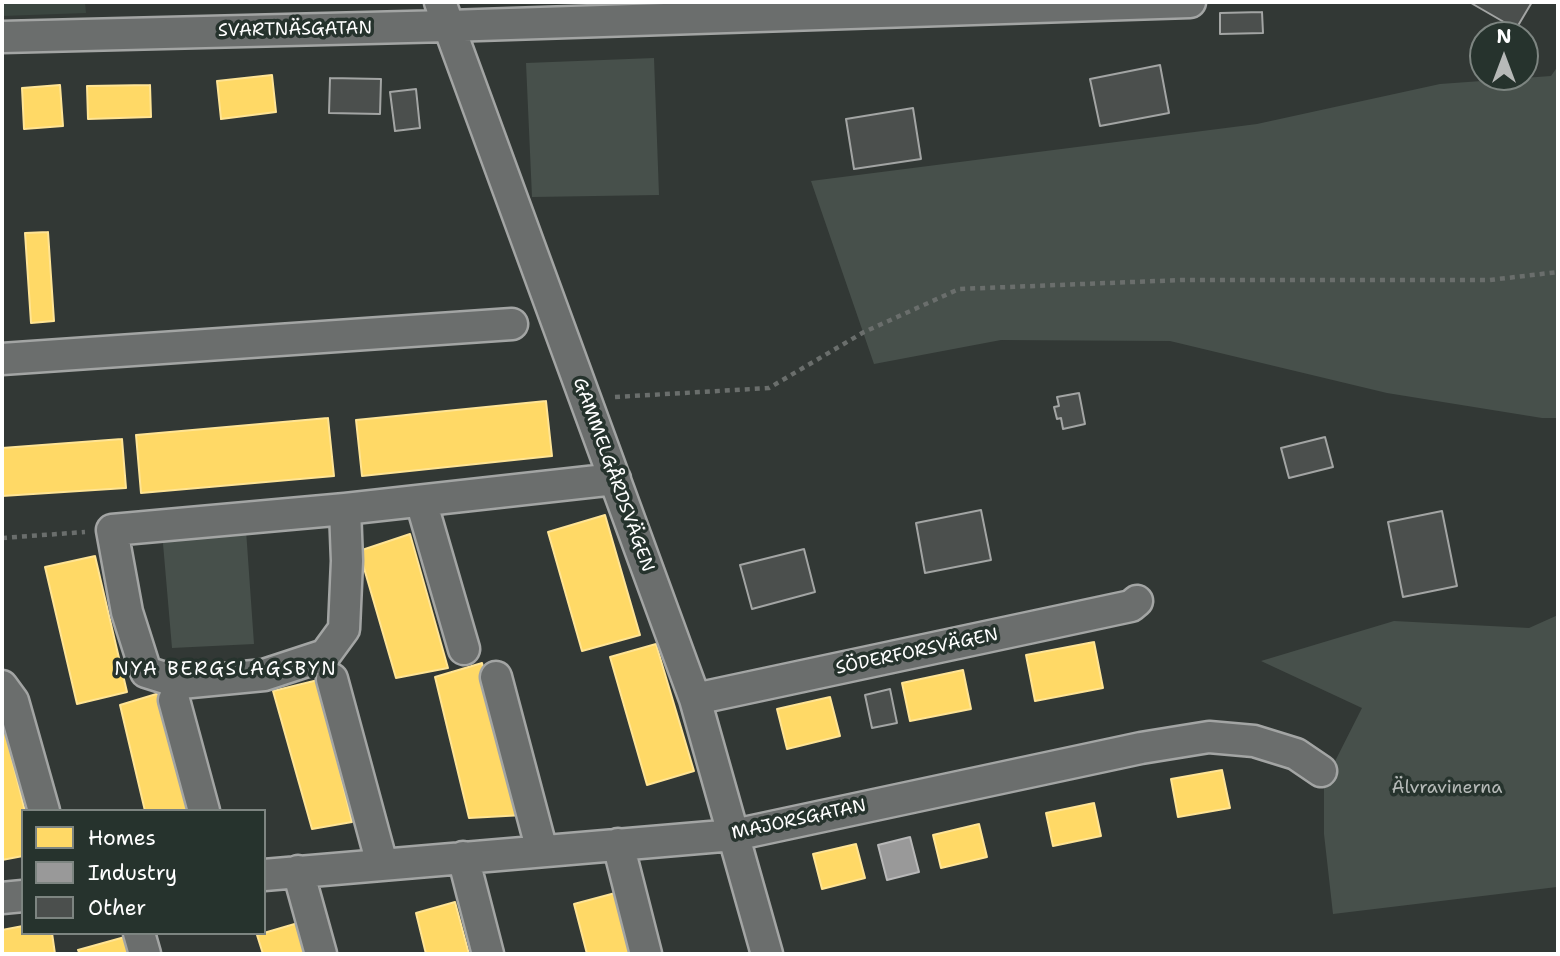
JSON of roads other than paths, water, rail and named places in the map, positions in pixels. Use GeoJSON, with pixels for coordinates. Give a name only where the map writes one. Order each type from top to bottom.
{"type":"FeatureCollection","features":[{"type":"Feature","properties":{"kind":"street","name":"SVARTNÄSGATAN"},"geometry":{"type":"LineString","coordinates":[[2,37],[444,14],[1190,2]]}},
{"type":"Feature","properties":{"kind":"street","name":"GAMMELGÅRDSVÄGEN"},"geometry":{"type":"LineString","coordinates":[[444,14],[695,699],[767,954]]}},
{"type":"Feature","properties":{"kind":"street"},"geometry":{"type":"LineString","coordinates":[[2,359],[512,324]]}},
{"type":"Feature","properties":{"kind":"street"},"geometry":{"type":"LineString","coordinates":[[345,509],[347,561],[344,629],[325,655],[264,675],[208,681],[181,683],[146,672],[127,612],[113,530],[345,509],[615,479]]}},
{"type":"Feature","properties":{"kind":"street"},"geometry":{"type":"LineString","coordinates":[[421,501],[464,649]]}},
{"type":"Feature","properties":{"kind":"street","name":"SÖDERFORSVÄGEN"},"geometry":{"type":"LineString","coordinates":[[695,699],[1131,606],[1137,601]]}},
{"type":"Feature","properties":{"kind":"street"},"geometry":{"type":"LineString","coordinates":[[496,677],[542,851]]}},
{"type":"Feature","properties":{"kind":"street"},"geometry":{"type":"LineString","coordinates":[[332,678],[382,864]]}},
{"type":"Feature","properties":{"kind":"street"},"geometry":{"type":"LineString","coordinates":[[2,686],[13,701],[43,809]]}},
{"type":"Feature","properties":{"kind":"street"},"geometry":{"type":"LineString","coordinates":[[173,700],[203,809]]}},
{"type":"Feature","properties":{"kind":"street","name":"MAJORSGATAN"},"geometry":{"type":"LineString","coordinates":[[266,874],[734,835],[1127,751],[1209,737],[1254,741],[1296,754],[1321,771]]}},
{"type":"Feature","properties":{"kind":"street"},"geometry":{"type":"LineString","coordinates":[[618,844],[646,954]]}},
{"type":"Feature","properties":{"kind":"street"},"geometry":{"type":"LineString","coordinates":[[463,857],[488,954]]}},
{"type":"Feature","properties":{"kind":"street"},"geometry":{"type":"LineString","coordinates":[[298,871],[321,954]]}},
{"type":"Feature","properties":{"kind":"street"},"geometry":{"type":"LineString","coordinates":[[2,898],[21,896]]}},
{"type":"Feature","properties":{"kind":"street"},"geometry":{"type":"LineString","coordinates":[[140,935],[145,954]]}},
{"type":"Feature","properties":{"kind":"district","name":"NYA BERGSLAGSBYN"},"geometry":{"type":"Point","coordinates":[226,670]}},
{"type":"Feature","properties":{"kind":"park label","name":"Älvravinerna"},"geometry":{"type":"Point","coordinates":[1447,788]}}]}
